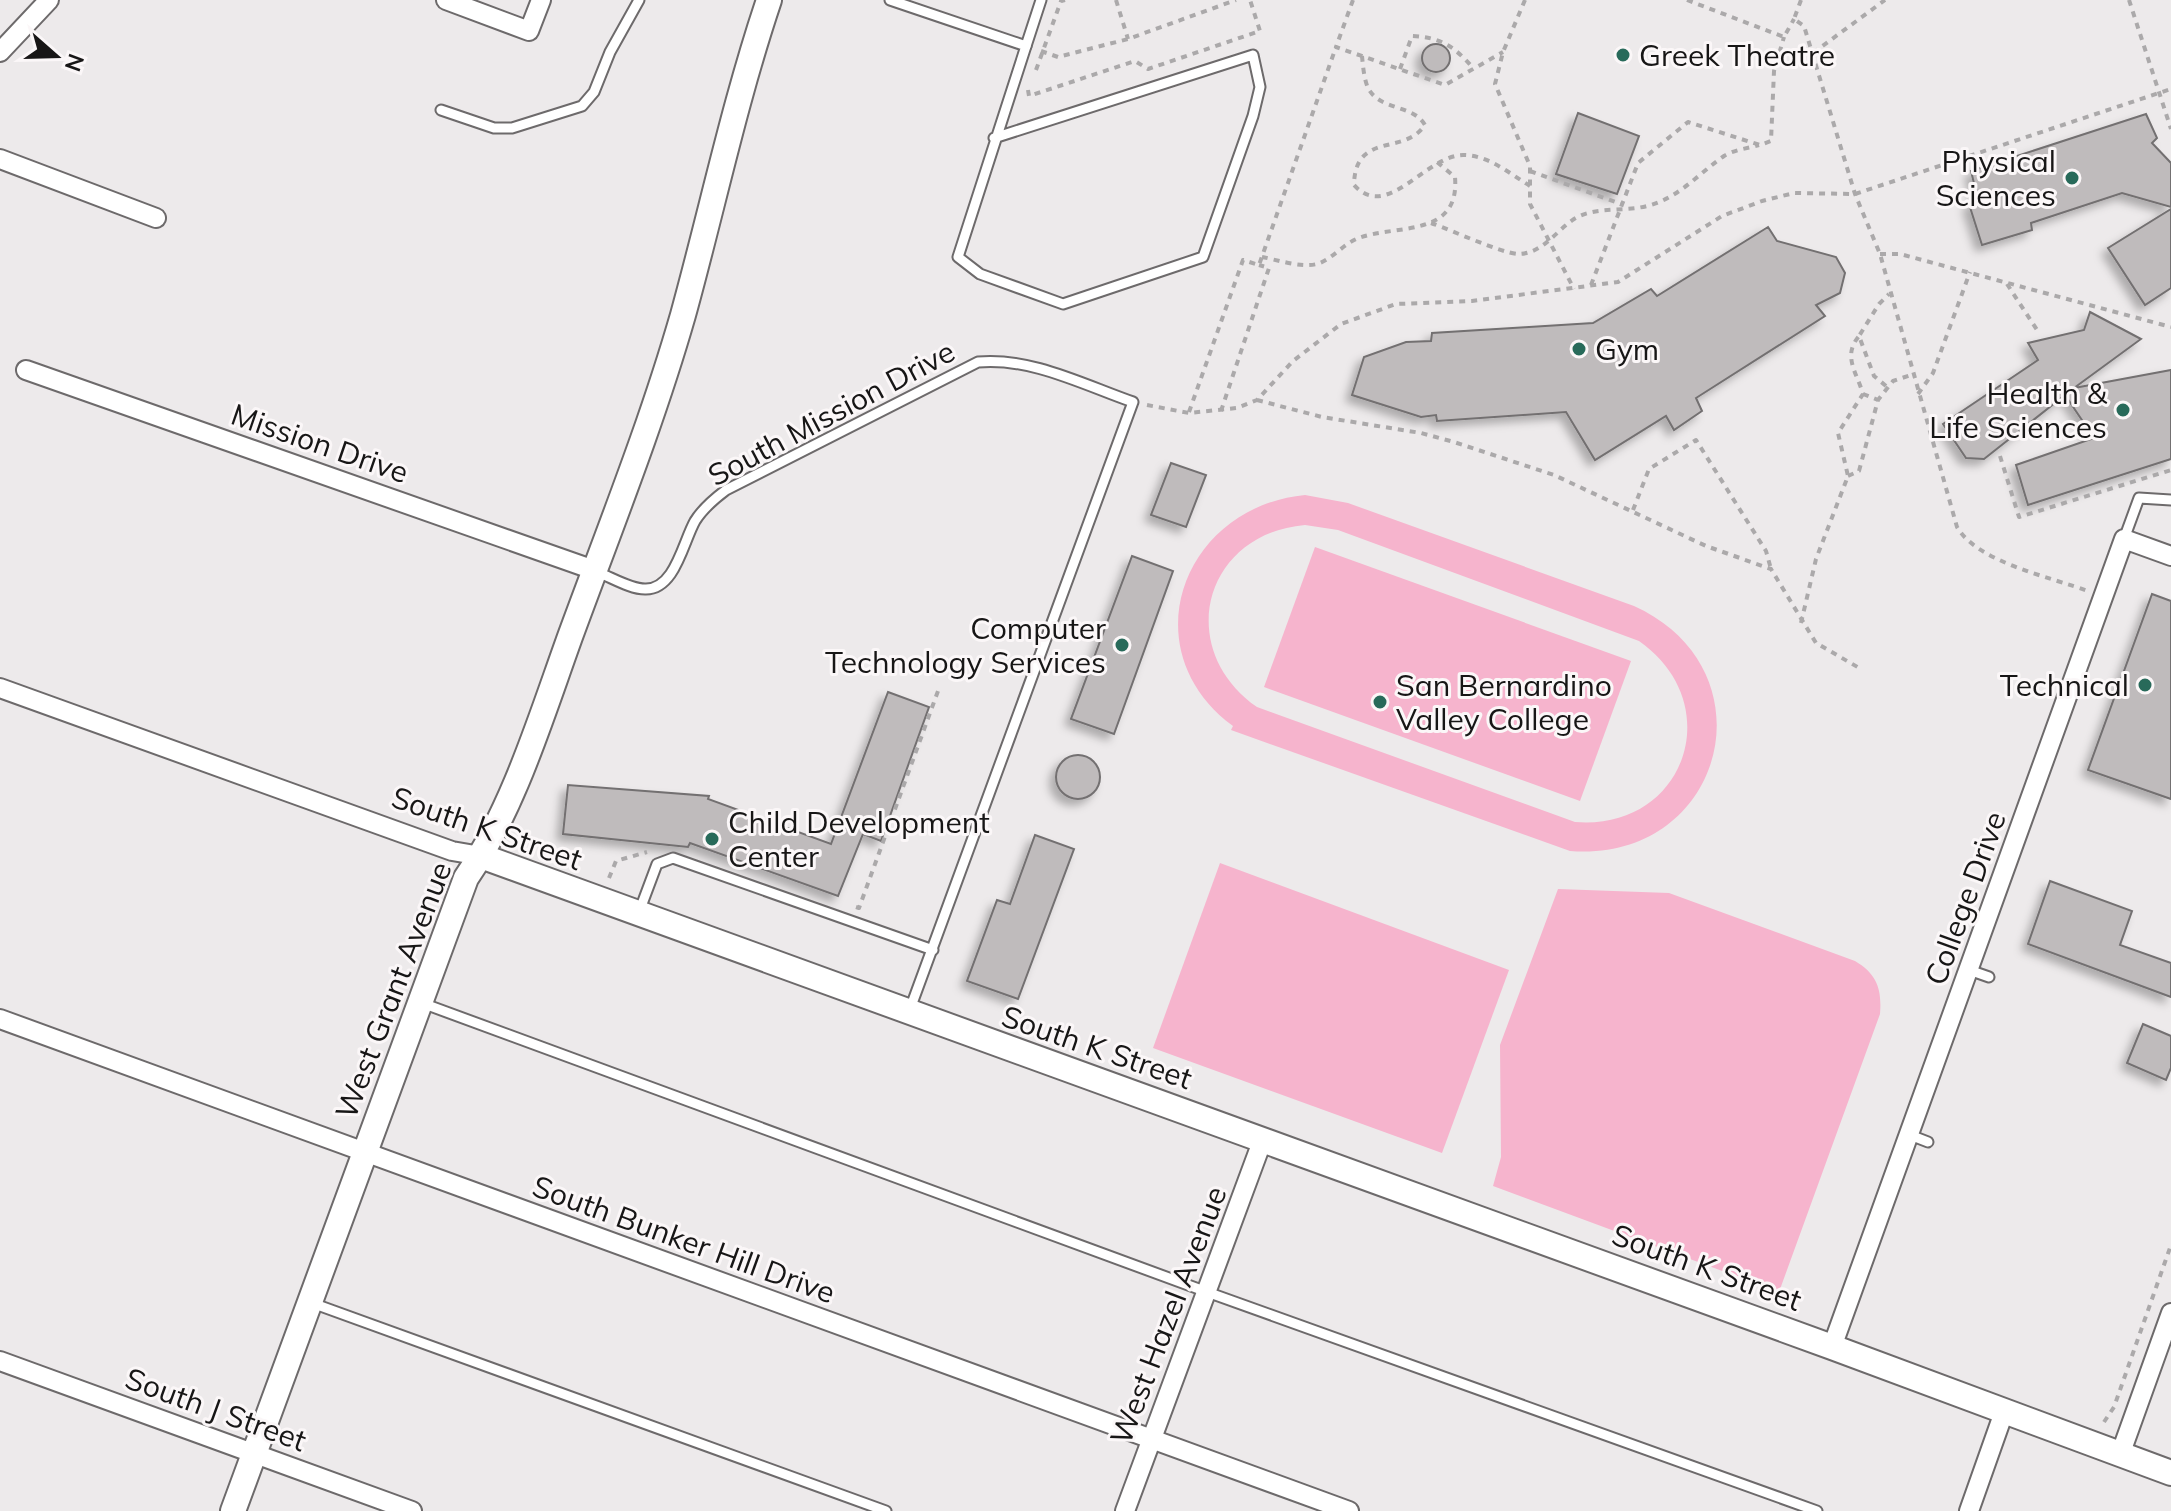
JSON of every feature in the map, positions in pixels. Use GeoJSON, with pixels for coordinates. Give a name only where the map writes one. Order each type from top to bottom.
{"type":"FeatureCollection","features":[{"type":"Feature","properties":{"kind":"street"},"geometry":{"type":"LineString","coordinates":[[0,52],[49,0]]}},
{"type":"Feature","properties":{"kind":"street"},"geometry":{"type":"LineString","coordinates":[[446,0],[529,31],[541,0]]}},
{"type":"Feature","properties":{"kind":"street","name":"West Grant Avenue"},"geometry":{"type":"LineString","coordinates":[[233,1511],[466,878],[481,856],[537,728],[650,420],[683,314],[727,136],[769,0]]}},
{"type":"Feature","properties":{"kind":"street"},"geometry":{"type":"LineString","coordinates":[[0,159],[156,218]]}},
{"type":"Feature","properties":{"kind":"street","name":"Mission Drive"},"geometry":{"type":"LineString","coordinates":[[26,370],[594,570]]}},
{"type":"Feature","properties":{"kind":"street"},"geometry":{"type":"LineString","coordinates":[[2124,539],[2171,556]]}},
{"type":"Feature","properties":{"kind":"street","name":"College Drive"},"geometry":{"type":"LineString","coordinates":[[1832,1347],[2124,539]]}},
{"type":"Feature","properties":{"kind":"street","name":"South K Street"},"geometry":{"type":"LineString","coordinates":[[0,688],[452,851],[481,856],[2171,1473]]}},
{"type":"Feature","properties":{"kind":"street","name":"South Bunker Hill Drive"},"geometry":{"type":"LineString","coordinates":[[0,1019],[1349,1511]]}},
{"type":"Feature","properties":{"kind":"street","name":"West Hazel Avenue"},"geometry":{"type":"LineString","coordinates":[[1125,1511],[1263,1139]]}},
{"type":"Feature","properties":{"kind":"street"},"geometry":{"type":"LineString","coordinates":[[2120,1455],[2171,1313]]}},
{"type":"Feature","properties":{"kind":"street","name":"South J Street"},"geometry":{"type":"LineString","coordinates":[[0,1361],[412,1511]]}},
{"type":"Feature","properties":{"kind":"street"},"geometry":{"type":"LineString","coordinates":[[1969,1511],[2004,1412]]}},
{"type":"Feature","properties":{"kind":"lane"},"geometry":{"type":"LineString","coordinates":[[441,110],[494,128],[512,128],[582,106],[594,92],[610,52],[639,0]]}},
{"type":"Feature","properties":{"kind":"lane"},"geometry":{"type":"LineString","coordinates":[[890,0],[1026,46]]}},
{"type":"Feature","properties":{"kind":"lane"},"geometry":{"type":"LineString","coordinates":[[994,138],[1253,55],[1260,87],[1253,116],[1203,257],[1063,304],[980,274],[958,257],[994,138],[1041,0]]}},
{"type":"Feature","properties":{"kind":"lane","name":"South Mission Drive"},"geometry":{"type":"LineString","coordinates":[[594,570],[638,588],[648,590],[661,585],[678,561],[697,518],[726,490],[978,362],[1003,360],[1026,365],[1133,402]]}},
{"type":"Feature","properties":{"kind":"lane"},"geometry":{"type":"LineString","coordinates":[[909,1014],[1133,402]]}},
{"type":"Feature","properties":{"kind":"lane","name":"College Drive"},"geometry":{"type":"LineString","coordinates":[[2124,539],[2139,498],[2171,500]]}},
{"type":"Feature","properties":{"kind":"lane"},"geometry":{"type":"LineString","coordinates":[[638,914],[657,864],[673,858],[933,950]]}},
{"type":"Feature","properties":{"kind":"lane"},"geometry":{"type":"LineString","coordinates":[[1969,970],[1989,977]]}},
{"type":"Feature","properties":{"kind":"lane"},"geometry":{"type":"LineString","coordinates":[[420,1002],[1207,1292],[1817,1511]]}},
{"type":"Feature","properties":{"kind":"lane"},"geometry":{"type":"LineString","coordinates":[[1910,1135],[1928,1142]]}},
{"type":"Feature","properties":{"kind":"lane"},"geometry":{"type":"LineString","coordinates":[[309,1302],[886,1511]]}},
{"type":"Feature","properties":{"kind":"path"},"geometry":{"type":"LineString","coordinates":[[1065,0],[1061,1],[1029,96],[1135,61],[1148,69],[1260,31],[1250,0]]}},
{"type":"Feature","properties":{"kind":"path"},"geometry":{"type":"LineString","coordinates":[[1116,0],[1128,39]]}},
{"type":"Feature","properties":{"kind":"path"},"geometry":{"type":"LineString","coordinates":[[1026,46],[1058,57],[1128,39],[1236,0]]}},
{"type":"Feature","properties":{"kind":"path"},"geometry":{"type":"LineString","coordinates":[[1259,265],[1353,0]]}},
{"type":"Feature","properties":{"kind":"path"},"geometry":{"type":"LineString","coordinates":[[1525,0],[1503,52],[1495,84],[1530,171],[1530,204],[1574,289]]}},
{"type":"Feature","properties":{"kind":"path"},"geometry":{"type":"LineString","coordinates":[[1687,0],[1784,37]]}},
{"type":"Feature","properties":{"kind":"path"},"geometry":{"type":"LineString","coordinates":[[1431,223],[1502,252],[1521,254],[1549,242],[1573,220],[1620,207],[1647,206],[1673,195],[1726,155],[1771,141],[1774,71],[1784,37],[1801,0]]}},
{"type":"Feature","properties":{"kind":"path"},"geometry":{"type":"LineString","coordinates":[[1812,53],[1885,0]]}},
{"type":"Feature","properties":{"kind":"path"},"geometry":{"type":"LineString","coordinates":[[2129,0],[2171,129]]}},
{"type":"Feature","properties":{"kind":"path"},"geometry":{"type":"LineString","coordinates":[[1794,19],[1804,26],[1855,194],[1880,254],[1957,527],[1965,542],[1984,553],[2103,597]]}},
{"type":"Feature","properties":{"kind":"path"},"geometry":{"type":"LineString","coordinates":[[1400,69],[1412,36],[1436,37],[1458,51],[1474,69]]}},
{"type":"Feature","properties":{"kind":"path"},"geometry":{"type":"LineString","coordinates":[[1336,47],[1445,85],[1503,52]]}},
{"type":"Feature","properties":{"kind":"path"},"geometry":{"type":"LineString","coordinates":[[1362,56],[1367,87],[1378,100],[1420,116],[1425,125],[1418,136],[1370,150],[1355,168],[1354,185],[1364,196],[1377,198],[1392,194],[1437,162],[1463,155],[1489,160],[1530,186]]}},
{"type":"Feature","properties":{"kind":"path"},"geometry":{"type":"LineString","coordinates":[[1133,402],[1189,413],[1221,412],[1257,400],[1293,361],[1341,324],[1396,304],[1472,301],[1618,282],[1722,216],[1762,201],[1794,193],[1855,194],[2171,89]]}},
{"type":"Feature","properties":{"kind":"path"},"geometry":{"type":"LineString","coordinates":[[1591,285],[1638,163],[1688,122],[1760,145]]}},
{"type":"Feature","properties":{"kind":"path"},"geometry":{"type":"LineString","coordinates":[[1262,257],[1316,264],[1358,238],[1442,218],[1457,195],[1455,177],[1437,162]]}},
{"type":"Feature","properties":{"kind":"path"},"geometry":{"type":"LineString","coordinates":[[1530,171],[1620,207]]}},
{"type":"Feature","properties":{"kind":"path"},"geometry":{"type":"LineString","coordinates":[[1880,254],[1900,254],[2171,327]]}},
{"type":"Feature","properties":{"kind":"path"},"geometry":{"type":"LineString","coordinates":[[1189,413],[1243,260],[1269,268],[1221,412]]}},
{"type":"Feature","properties":{"kind":"path"},"geometry":{"type":"LineString","coordinates":[[1918,394],[1933,373],[1970,272]]}},
{"type":"Feature","properties":{"kind":"path"},"geometry":{"type":"LineString","coordinates":[[2005,282],[2039,333]]}},
{"type":"Feature","properties":{"kind":"path"},"geometry":{"type":"LineString","coordinates":[[1878,400],[1863,394],[1849,356],[1879,304],[1889,294]]}},
{"type":"Feature","properties":{"kind":"path"},"geometry":{"type":"LineString","coordinates":[[1859,336],[1874,376],[1887,386]]}},
{"type":"Feature","properties":{"kind":"path"},"geometry":{"type":"LineString","coordinates":[[1848,476],[1859,471],[1878,400],[1887,386],[1914,374]]}},
{"type":"Feature","properties":{"kind":"path"},"geometry":{"type":"LineString","coordinates":[[1801,623],[1816,559],[1848,476],[1838,433],[1863,394]]}},
{"type":"Feature","properties":{"kind":"path"},"geometry":{"type":"LineString","coordinates":[[1257,400],[1322,417],[1421,433],[1454,442],[1554,475],[1706,546],[1771,569]]}},
{"type":"Feature","properties":{"kind":"path"},"geometry":{"type":"LineString","coordinates":[[1633,511],[1649,469],[1696,440],[1766,551],[1771,569],[1801,623],[1816,643],[1861,669]]}},
{"type":"Feature","properties":{"kind":"path"},"geometry":{"type":"LineString","coordinates":[[2000,456],[2019,517],[2171,470]]}},
{"type":"Feature","properties":{"kind":"path"},"geometry":{"type":"LineString","coordinates":[[846,903],[859,908],[938,691]]}},
{"type":"Feature","properties":{"kind":"path"},"geometry":{"type":"LineString","coordinates":[[609,878],[616,861],[651,851]]}},
{"type":"Feature","properties":{"kind":"path"},"geometry":{"type":"LineString","coordinates":[[2104,1422],[2114,1407],[2171,1245]]}},
{"type":"Feature","properties":{"kind":"shaded area"},"geometry":{"type":"Polygon","coordinates":[[[1305,495],[1348,503],[1634,606],[1678,635],[1705,673],[1716,715],[1713,757],[1695,796],[1665,827],[1623,847],[1570,851],[1231,730],[1233,726],[1201,695],[1184,660],[1178,623],[1184,586],[1201,553],[1227,525],[1262,505],[1305,495]],[[1305,525],[1270,533],[1243,549],[1223,571],[1212,598],[1209,626],[1215,655],[1231,683],[1257,707],[1575,822],[1613,819],[1644,806],[1667,785],[1682,758],[1687,728],[1682,697],[1667,667],[1639,641],[1338,530],[1305,525]]]}},
{"type":"Feature","properties":{"kind":"shaded area"},"geometry":{"type":"Polygon","coordinates":[[[1315,547],[1631,661],[1580,801],[1264,687],[1315,547]]]}},
{"type":"Feature","properties":{"kind":"shaded area"},"geometry":{"type":"Polygon","coordinates":[[[1220,863],[1509,970],[1442,1153],[1153,1048],[1220,863]]]}},
{"type":"Feature","properties":{"kind":"shaded area"},"geometry":{"type":"Polygon","coordinates":[[[1558,889],[1669,893],[1855,961],[1873,977],[1880,997],[1880,1014],[1779,1292],[1493,1186],[1501,1157],[1500,1045],[1558,889]]]}},
{"type":"Feature","properties":{"kind":"building"},"geometry":{"type":"Polygon","coordinates":[[[1436,44],[1446,48],[1450,58],[1446,68],[1436,72],[1426,68],[1422,58],[1426,48],[1436,44]]]}},
{"type":"Feature","properties":{"kind":"building"},"geometry":{"type":"Polygon","coordinates":[[[1578,113],[1639,136],[1617,194],[1556,174],[1578,113]]]}},
{"type":"Feature","properties":{"kind":"building","name":"Physical Sciences"},"geometry":{"type":"Polygon","coordinates":[[[2146,114],[2157,138],[2152,143],[2171,163],[2171,207],[2122,193],[2031,223],[2032,230],[1982,245],[1969,204],[1978,200],[1971,171],[2146,114]]]}},
{"type":"Feature","properties":{"kind":"building","name":"Physical Sciences"},"geometry":{"type":"Polygon","coordinates":[[[2171,209],[2171,288],[2145,305],[2108,248],[2171,209]]]}},
{"type":"Feature","properties":{"kind":"building","name":"Gym"},"geometry":{"type":"Polygon","coordinates":[[[1768,227],[1777,241],[1836,257],[1845,273],[1840,293],[1816,305],[1825,316],[1696,398],[1702,411],[1674,430],[1666,416],[1595,460],[1566,412],[1437,421],[1436,415],[1421,417],[1352,395],[1364,357],[1406,342],[1431,341],[1432,333],[1593,323],[1651,289],[1657,296],[1768,227]]]}},
{"type":"Feature","properties":{"kind":"building","name":"Health & Life Sciences"},"geometry":{"type":"Polygon","coordinates":[[[2090,312],[2141,339],[2074,388],[2171,370],[2171,459],[2028,505],[2016,465],[2094,438],[2065,395],[1984,459],[1966,458],[1943,424],[2038,360],[2028,343],[2084,330],[2090,312]]]}},
{"type":"Feature","properties":{"kind":"building"},"geometry":{"type":"Polygon","coordinates":[[[1171,463],[1206,475],[1186,527],[1151,515],[1171,463]]]}},
{"type":"Feature","properties":{"kind":"building","name":"Computer Technology Services"},"geometry":{"type":"Polygon","coordinates":[[[1132,556],[1173,571],[1114,734],[1071,719],[1132,556]]]}},
{"type":"Feature","properties":{"kind":"building","name":"Technical"},"geometry":{"type":"Polygon","coordinates":[[[2152,594],[2171,601],[2171,799],[2088,770],[2152,594]]]}},
{"type":"Feature","properties":{"kind":"building","name":"Child Development Center"},"geometry":{"type":"Polygon","coordinates":[[[888,692],[929,707],[881,841],[863,834],[838,896],[690,843],[688,847],[563,834],[568,785],[709,796],[708,799],[831,844],[888,692]]]}},
{"type":"Feature","properties":{"kind":"building"},"geometry":{"type":"Polygon","coordinates":[[[1078,755],[1093,762],[1100,777],[1093,792],[1078,799],[1063,792],[1056,777],[1063,762],[1078,755]]]}},
{"type":"Feature","properties":{"kind":"building"},"geometry":{"type":"Polygon","coordinates":[[[1035,835],[1074,849],[1018,999],[967,981],[997,900],[1010,904],[1035,835]]]}},
{"type":"Feature","properties":{"kind":"building"},"geometry":{"type":"Polygon","coordinates":[[[2050,881],[2132,911],[2120,945],[2171,963],[2171,997],[2028,944],[2050,881]]]}},
{"type":"Feature","properties":{"kind":"building"},"geometry":{"type":"Polygon","coordinates":[[[2143,1024],[2171,1036],[2171,1068],[2166,1080],[2127,1063],[2143,1024]]]}},
{"type":"Feature","properties":{"kind":"place","name":"Greek Theatre"},"geometry":{"type":"Point","coordinates":[1623,55]}},
{"type":"Feature","properties":{"kind":"place","name":"Physical Sciences"},"geometry":{"type":"Point","coordinates":[2072,178]}},
{"type":"Feature","properties":{"kind":"place","name":"Gym"},"geometry":{"type":"Point","coordinates":[1579,349]}},
{"type":"Feature","properties":{"kind":"place","name":"Health & Life Sciences"},"geometry":{"type":"Point","coordinates":[2123,410]}},
{"type":"Feature","properties":{"kind":"place","name":"Computer Technology Services"},"geometry":{"type":"Point","coordinates":[1122,645]}},
{"type":"Feature","properties":{"kind":"place","name":"Technical"},"geometry":{"type":"Point","coordinates":[2145,685]}},
{"type":"Feature","properties":{"kind":"place","name":"San Bernardino Valley College"},"geometry":{"type":"Point","coordinates":[1380,702]}},
{"type":"Feature","properties":{"kind":"place","name":"Child Development Center"},"geometry":{"type":"Point","coordinates":[712,839]}}]}
